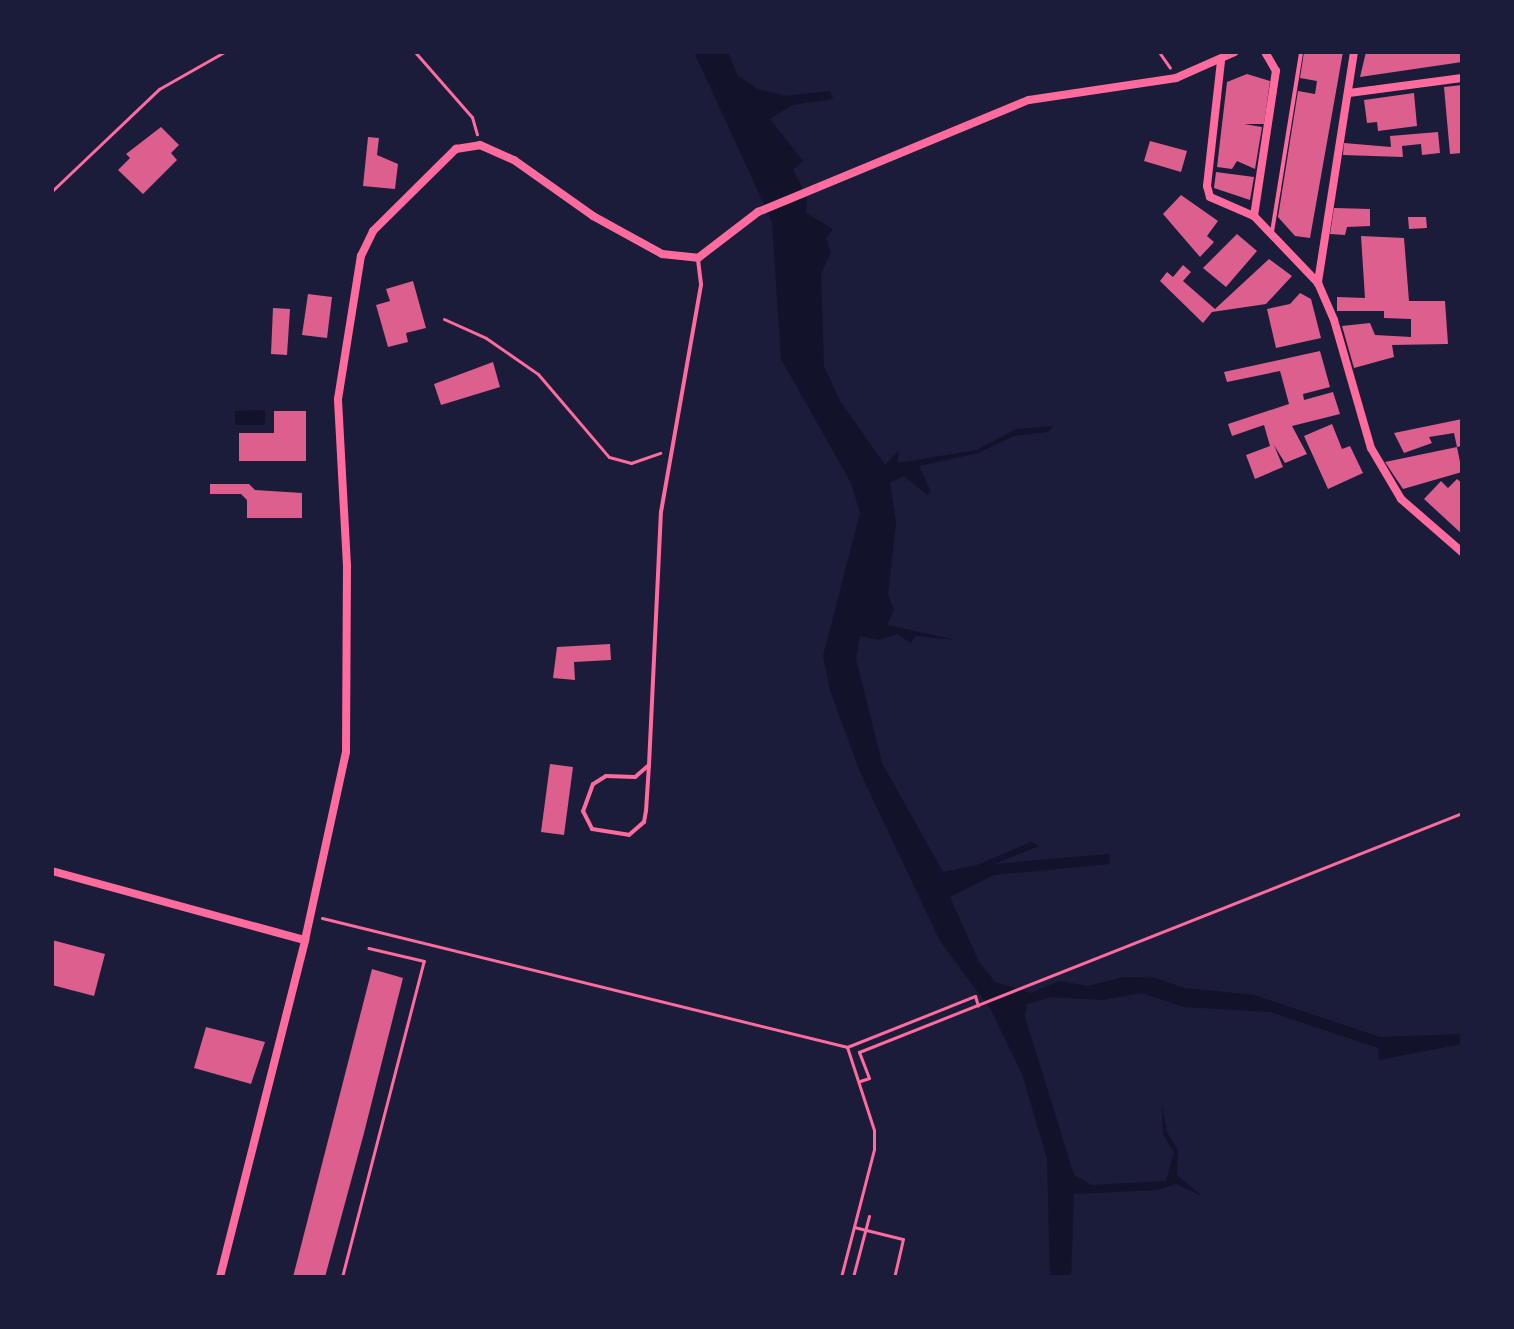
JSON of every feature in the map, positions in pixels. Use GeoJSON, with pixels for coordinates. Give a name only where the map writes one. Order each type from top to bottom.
{"type":"FeatureCollection","features":[{"type":"Feature","properties":{"kind":"street"},"geometry":{"type":"LineString","coordinates":[[220,1277],[305,940],[346,752],[347,566],[338,399],[361,256],[373,231],[456,149],[480,145],[514,160],[593,216],[662,254],[698,258],[758,212],[1029,100],[1176,78],[1221,61],[1235,52]]}},
{"type":"Feature","properties":{"kind":"street"},"geometry":{"type":"LineString","coordinates":[[1254,216],[1276,71],[1265,52]]}},
{"type":"Feature","properties":{"kind":"street"},"geometry":{"type":"LineString","coordinates":[[1318,283],[1354,52]]}},
{"type":"Feature","properties":{"kind":"street"},"geometry":{"type":"LineString","coordinates":[[1221,61],[1207,186],[1210,197],[1254,216],[1318,283],[1334,320],[1371,448],[1401,499],[1462,552]]}},
{"type":"Feature","properties":{"kind":"street"},"geometry":{"type":"LineString","coordinates":[[1349,93],[1462,78]]}},
{"type":"Feature","properties":{"kind":"street"},"geometry":{"type":"LineString","coordinates":[[52,871],[305,940]]}},
{"type":"Feature","properties":{"kind":"lane"},"geometry":{"type":"LineString","coordinates":[[1271,234],[1301,52]]}},
{"type":"Feature","properties":{"kind":"lane"},"geometry":{"type":"LineString","coordinates":[[649,765],[635,777],[606,776],[593,784],[583,811],[592,829],[629,835],[638,829],[646,811],[649,765],[661,512],[701,284],[698,258]]}},
{"type":"Feature","properties":{"kind":"path"},"geometry":{"type":"LineString","coordinates":[[52,191],[159,89],[224,52]]}},
{"type":"Feature","properties":{"kind":"path"},"geometry":{"type":"LineString","coordinates":[[415,52],[472,117],[480,145]]}},
{"type":"Feature","properties":{"kind":"path"},"geometry":{"type":"LineString","coordinates":[[444,319],[486,338],[538,374],[609,457],[644,462],[674,445]]}},
{"type":"Feature","properties":{"kind":"path"},"geometry":{"type":"LineString","coordinates":[[860,1081],[869,1078],[859,1052],[1462,813]]}},
{"type":"Feature","properties":{"kind":"path"},"geometry":{"type":"LineString","coordinates":[[310,915],[847,1047],[975,996],[978,1006]]}},
{"type":"Feature","properties":{"kind":"path"},"geometry":{"type":"LineString","coordinates":[[342,1277],[424,961],[368,948]]}},
{"type":"Feature","properties":{"kind":"path"},"geometry":{"type":"LineString","coordinates":[[841,1277],[874,1149],[860,1081],[847,1047]]}},
{"type":"Feature","properties":{"kind":"path"},"geometry":{"type":"LineString","coordinates":[[853,1277],[869,1216]]}},
{"type":"Feature","properties":{"kind":"path"},"geometry":{"type":"LineString","coordinates":[[854,1227],[903,1239],[894,1277]]}},
{"type":"Feature","properties":{"kind":"shaded area"},"geometry":{"type":"Polygon","coordinates":[[[694,52],[728,52],[738,76],[758,89],[785,96],[830,91],[833,99],[792,105],[770,119],[803,161],[793,170],[807,197],[806,213],[833,229],[826,238],[831,252],[821,274],[824,366],[840,401],[885,465],[899,450],[897,463],[977,450],[1016,429],[1053,426],[1048,432],[1014,436],[978,453],[919,466],[931,492],[927,495],[904,476],[890,483],[896,523],[888,595],[894,610],[887,625],[956,640],[915,636],[911,643],[897,634],[879,640],[860,636],[856,659],[882,763],[943,872],[977,865],[1031,842],[1039,846],[994,864],[1109,854],[1110,864],[994,875],[950,897],[979,962],[995,982],[1031,993],[1059,981],[1088,986],[1124,977],[1156,978],[1184,988],[1254,995],[1380,1037],[1462,1034],[1462,1044],[1379,1060],[1378,1048],[1270,1012],[1184,1007],[1142,993],[1102,1000],[1052,997],[1027,1004],[1025,1017],[1074,1175],[1092,1185],[1166,1181],[1174,1153],[1163,1134],[1162,1105],[1167,1132],[1178,1150],[1177,1175],[1202,1196],[1176,1184],[1156,1190],[1074,1194],[1071,1277],[1050,1277],[1047,1159],[1022,1074],[991,1010],[940,941],[860,772],[830,690],[823,656],[860,513],[851,483],[781,359],[772,222],[694,52]]]}},
{"type":"Feature","properties":{"kind":"shaded area"},"geometry":{"type":"Polygon","coordinates":[[[265,410],[265,425],[235,425],[235,411],[265,410]]]}},
{"type":"Feature","properties":{"kind":"building"},"geometry":{"type":"Polygon","coordinates":[[[1304,52],[1343,52],[1310,238],[1295,236],[1278,217],[1298,91],[1315,94],[1317,81],[1300,78],[1304,52]]]}},
{"type":"Feature","properties":{"kind":"building"},"geometry":{"type":"Polygon","coordinates":[[[1366,52],[1462,52],[1462,62],[1360,77],[1366,52]]]}},
{"type":"Feature","properties":{"kind":"building"},"geometry":{"type":"Polygon","coordinates":[[[1247,74],[1270,81],[1264,124],[1244,124],[1262,127],[1255,169],[1237,161],[1232,169],[1217,167],[1227,82],[1247,74]]]}},
{"type":"Feature","properties":{"kind":"building"},"geometry":{"type":"Polygon","coordinates":[[[1462,85],[1462,153],[1450,154],[1444,87],[1462,85]]]}},
{"type":"Feature","properties":{"kind":"building"},"geometry":{"type":"Polygon","coordinates":[[[1414,93],[1417,126],[1378,131],[1377,122],[1367,123],[1364,100],[1414,93]]]}},
{"type":"Feature","properties":{"kind":"building"},"geometry":{"type":"Polygon","coordinates":[[[161,127],[179,145],[171,153],[177,160],[143,194],[118,170],[130,158],[126,154],[161,127]]]}},
{"type":"Feature","properties":{"kind":"building"},"geometry":{"type":"Polygon","coordinates":[[[1438,132],[1440,153],[1422,155],[1421,144],[1402,146],[1403,157],[1343,155],[1344,143],[1391,147],[1390,136],[1438,132]]]}},
{"type":"Feature","properties":{"kind":"building"},"geometry":{"type":"Polygon","coordinates":[[[368,137],[379,138],[377,155],[398,164],[395,189],[363,186],[368,137]]]}},
{"type":"Feature","properties":{"kind":"building"},"geometry":{"type":"Polygon","coordinates":[[[1150,141],[1187,151],[1181,172],[1144,161],[1150,141]]]}},
{"type":"Feature","properties":{"kind":"building"},"geometry":{"type":"Polygon","coordinates":[[[1216,172],[1254,177],[1250,200],[1214,188],[1216,172]]]}},
{"type":"Feature","properties":{"kind":"building"},"geometry":{"type":"Polygon","coordinates":[[[1181,195],[1218,221],[1207,236],[1214,242],[1200,257],[1163,214],[1181,195]]]}},
{"type":"Feature","properties":{"kind":"building"},"geometry":{"type":"Polygon","coordinates":[[[1334,208],[1370,209],[1370,226],[1347,227],[1345,235],[1330,234],[1334,208]]]}},
{"type":"Feature","properties":{"kind":"building"},"geometry":{"type":"Polygon","coordinates":[[[1408,217],[1426,217],[1427,228],[1409,229],[1408,217]]]}},
{"type":"Feature","properties":{"kind":"building"},"geometry":{"type":"Polygon","coordinates":[[[1237,234],[1257,251],[1226,287],[1203,268],[1237,234]]]}},
{"type":"Feature","properties":{"kind":"building"},"geometry":{"type":"Polygon","coordinates":[[[1361,236],[1404,238],[1409,301],[1445,301],[1448,344],[1392,345],[1394,357],[1354,368],[1342,326],[1370,323],[1375,335],[1411,337],[1411,319],[1384,318],[1384,311],[1337,311],[1337,297],[1365,298],[1361,236]]]}},
{"type":"Feature","properties":{"kind":"building"},"geometry":{"type":"Polygon","coordinates":[[[1269,259],[1292,276],[1266,304],[1212,312],[1203,323],[1160,281],[1167,272],[1173,277],[1183,265],[1191,272],[1183,281],[1215,309],[1269,259]]]}},
{"type":"Feature","properties":{"kind":"building"},"geometry":{"type":"Polygon","coordinates":[[[413,281],[426,328],[406,333],[408,342],[388,347],[376,305],[390,301],[386,289],[413,281]]]}},
{"type":"Feature","properties":{"kind":"building"},"geometry":{"type":"Polygon","coordinates":[[[1300,293],[1311,299],[1321,338],[1276,348],[1267,309],[1290,304],[1300,293]]]}},
{"type":"Feature","properties":{"kind":"building"},"geometry":{"type":"Polygon","coordinates":[[[308,294],[332,297],[327,338],[302,335],[308,294]]]}},
{"type":"Feature","properties":{"kind":"building"},"geometry":{"type":"Polygon","coordinates":[[[273,308],[290,309],[287,355],[271,354],[273,308]]]}},
{"type":"Feature","properties":{"kind":"building"},"geometry":{"type":"Polygon","coordinates":[[[1320,351],[1330,387],[1303,394],[1304,400],[1333,392],[1340,414],[1292,426],[1307,454],[1285,463],[1274,445],[1283,467],[1255,479],[1246,455],[1270,446],[1264,425],[1232,436],[1228,424],[1289,404],[1280,371],[1227,382],[1224,372],[1320,351]]]}},
{"type":"Feature","properties":{"kind":"building"},"geometry":{"type":"Polygon","coordinates":[[[493,362],[500,387],[441,405],[434,384],[493,362]]]}},
{"type":"Feature","properties":{"kind":"building"},"geometry":{"type":"Polygon","coordinates":[[[274,411],[306,411],[306,461],[239,461],[239,433],[274,433],[274,411]]]}},
{"type":"Feature","properties":{"kind":"building"},"geometry":{"type":"Polygon","coordinates":[[[1462,419],[1462,446],[1457,447],[1454,433],[1429,437],[1432,443],[1404,453],[1394,433],[1462,419]]]}},
{"type":"Feature","properties":{"kind":"building"},"geometry":{"type":"Polygon","coordinates":[[[1332,424],[1342,449],[1350,446],[1363,473],[1328,489],[1304,436],[1332,424]]]}},
{"type":"Feature","properties":{"kind":"building"},"geometry":{"type":"Polygon","coordinates":[[[1457,447],[1462,472],[1403,489],[1385,462],[1457,447]]]}},
{"type":"Feature","properties":{"kind":"building"},"geometry":{"type":"Polygon","coordinates":[[[1457,479],[1462,483],[1462,534],[1424,499],[1441,481],[1448,488],[1457,479]]]}},
{"type":"Feature","properties":{"kind":"building"},"geometry":{"type":"Polygon","coordinates":[[[210,484],[249,484],[255,490],[302,493],[302,518],[247,518],[247,500],[241,494],[210,494],[210,484]]]}},
{"type":"Feature","properties":{"kind":"building"},"geometry":{"type":"Polygon","coordinates":[[[610,644],[611,660],[574,662],[575,680],[553,678],[557,647],[610,644]]]}},
{"type":"Feature","properties":{"kind":"building"},"geometry":{"type":"Polygon","coordinates":[[[550,764],[573,767],[564,835],[541,832],[550,764]]]}},
{"type":"Feature","properties":{"kind":"building"},"geometry":{"type":"Polygon","coordinates":[[[52,940],[105,954],[94,996],[52,985],[52,940]]]}},
{"type":"Feature","properties":{"kind":"building"},"geometry":{"type":"Polygon","coordinates":[[[372,969],[403,978],[364,1133],[325,1277],[293,1277],[372,969]]]}},
{"type":"Feature","properties":{"kind":"building"},"geometry":{"type":"Polygon","coordinates":[[[206,1027],[265,1042],[251,1084],[194,1068],[206,1027]]]}}]}
